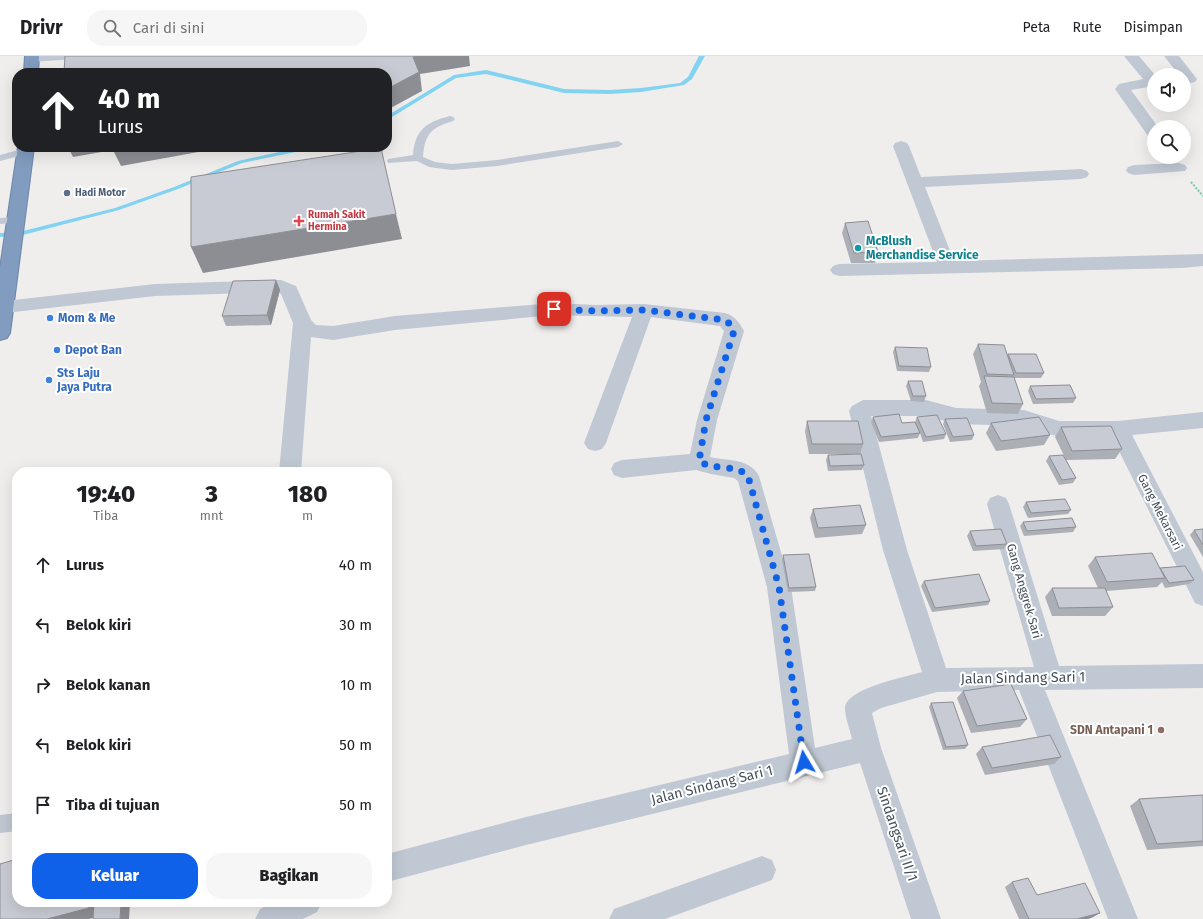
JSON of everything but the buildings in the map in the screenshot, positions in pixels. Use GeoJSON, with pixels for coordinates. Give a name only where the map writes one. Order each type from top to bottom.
{"type":"FeatureCollection","features":[{"type":"Feature","properties":{"kind":"highway"},"geometry":{"type":"LineString","coordinates":[[0,333],[5,307],[7,256],[11,221],[25,152]]}},
{"type":"Feature","properties":{"kind":"street"},"geometry":{"type":"LineString","coordinates":[[1131,56],[1147,74]]}},
{"type":"Feature","properties":{"kind":"street"},"geometry":{"type":"LineString","coordinates":[[1171,56],[1181,68]]}},
{"type":"Feature","properties":{"kind":"street"},"geometry":{"type":"LineString","coordinates":[[1147,80],[1124,86],[1122,89],[1147,123]]}},
{"type":"Feature","properties":{"kind":"street"},"geometry":{"type":"LineString","coordinates":[[901,146],[948,268]]}},
{"type":"Feature","properties":{"kind":"street"},"geometry":{"type":"LineString","coordinates":[[1134,170],[1165,164]]}},
{"type":"Feature","properties":{"kind":"street"},"geometry":{"type":"LineString","coordinates":[[916,182],[1080,174]]}},
{"type":"Feature","properties":{"kind":"street"},"geometry":{"type":"LineString","coordinates":[[838,270],[1182,262],[1203,260]]}},
{"type":"Feature","properties":{"kind":"street"},"geometry":{"type":"LineString","coordinates":[[5,307],[155,290],[281,286],[289,290],[303,323],[310,330],[318,332],[333,333],[395,323],[554,309],[596,311],[644,310],[725,320],[731,325],[734,331],[706,420],[699,461]]}},
{"type":"Feature","properties":{"kind":"street"},"geometry":{"type":"LineString","coordinates":[[595,443],[644,310]]}},
{"type":"Feature","properties":{"kind":"street"},"geometry":{"type":"LineString","coordinates":[[290,467],[303,323]]}},
{"type":"Feature","properties":{"kind":"street"},"geometry":{"type":"LineString","coordinates":[[937,680],[895,550],[859,411],[863,408],[926,408],[956,416],[1024,418],[1059,429],[1118,429],[1203,420]]}},
{"type":"Feature","properties":{"kind":"street","name":"Gang Mekarsari"},"geometry":{"type":"LineString","coordinates":[[1118,429],[1203,596]]}},
{"type":"Feature","properties":{"kind":"street"},"geometry":{"type":"LineString","coordinates":[[622,469],[699,461],[705,465],[744,471],[748,476],[779,587],[804,762]]}},
{"type":"Feature","properties":{"kind":"street","name":"Gang Anggrek Sari"},"geometry":{"type":"LineString","coordinates":[[998,504],[1038,678],[1123,919]]}},
{"type":"Feature","properties":{"kind":"street","name":"Jalan Sindang Sari 1"},"geometry":{"type":"LineString","coordinates":[[392,867],[526,831],[804,762],[868,748],[858,708],[877,697],[937,680],[1203,676]]}},
{"type":"Feature","properties":{"kind":"street","name":"Sindangsari II/1"},"geometry":{"type":"LineString","coordinates":[[868,748],[926,919]]}},
{"type":"Feature","properties":{"kind":"street"},"geometry":{"type":"LineString","coordinates":[[624,919],[762,870]]}},
{"type":"Feature","properties":{"kind":"street"},"geometry":{"type":"LineString","coordinates":[[270,919],[296,907]]}},
{"type":"Feature","properties":{"kind":"lane"},"geometry":{"type":"LineString","coordinates":[[31,63],[76,56]]}},
{"type":"Feature","properties":{"kind":"lane"},"geometry":{"type":"LineString","coordinates":[[418,158],[419,141],[424,130],[437,123],[450,119]]}},
{"type":"Feature","properties":{"kind":"lane"},"geometry":{"type":"LineString","coordinates":[[392,161],[418,158],[433,165],[452,167],[497,163],[618,144]]}},
{"type":"Feature","properties":{"kind":"lane"},"geometry":{"type":"LineString","coordinates":[[0,158],[17,152]]}},
{"type":"Feature","properties":{"kind":"lane"},"geometry":{"type":"LineString","coordinates":[[0,824],[12,823]]}},
{"type":"Feature","properties":{"kind":"waterway"},"geometry":{"type":"LineString","coordinates":[[392,115],[454,77],[486,72],[564,91],[610,92],[641,90],[682,84],[690,78],[702,56]]}},
{"type":"Feature","properties":{"kind":"waterway"},"geometry":{"type":"LineString","coordinates":[[0,235],[19,234],[117,209],[176,188],[240,162],[287,152]]}},
{"type":"Feature","properties":{"kind":"place","name":"Hadi Motor"},"geometry":{"type":"Point","coordinates":[67,193]}},
{"type":"Feature","properties":{"kind":"place","name":"Rumah Sakit Hermina"},"geometry":{"type":"Point","coordinates":[299,221]}},
{"type":"Feature","properties":{"kind":"place","name":"McBlush Merchandise Service"},"geometry":{"type":"Point","coordinates":[858,248]}},
{"type":"Feature","properties":{"kind":"place","name":"Mom & Me"},"geometry":{"type":"Point","coordinates":[50,318]}},
{"type":"Feature","properties":{"kind":"place","name":"Depot Ban"},"geometry":{"type":"Point","coordinates":[57,350]}},
{"type":"Feature","properties":{"kind":"place","name":"Sts Laju Jaya Putra"},"geometry":{"type":"Point","coordinates":[49,380]}},
{"type":"Feature","properties":{"kind":"place","name":"SDN Antapani 1"},"geometry":{"type":"Point","coordinates":[1161,730]}},
{"type":"Feature","properties":{"kind":"route"},"geometry":{"type":"LineString","coordinates":[[554,309],[596,311],[644,310],[725,320],[731,325],[734,331],[706,420],[699,461],[705,465],[744,471],[748,476],[779,587],[796,693],[804,762]]}}]}
